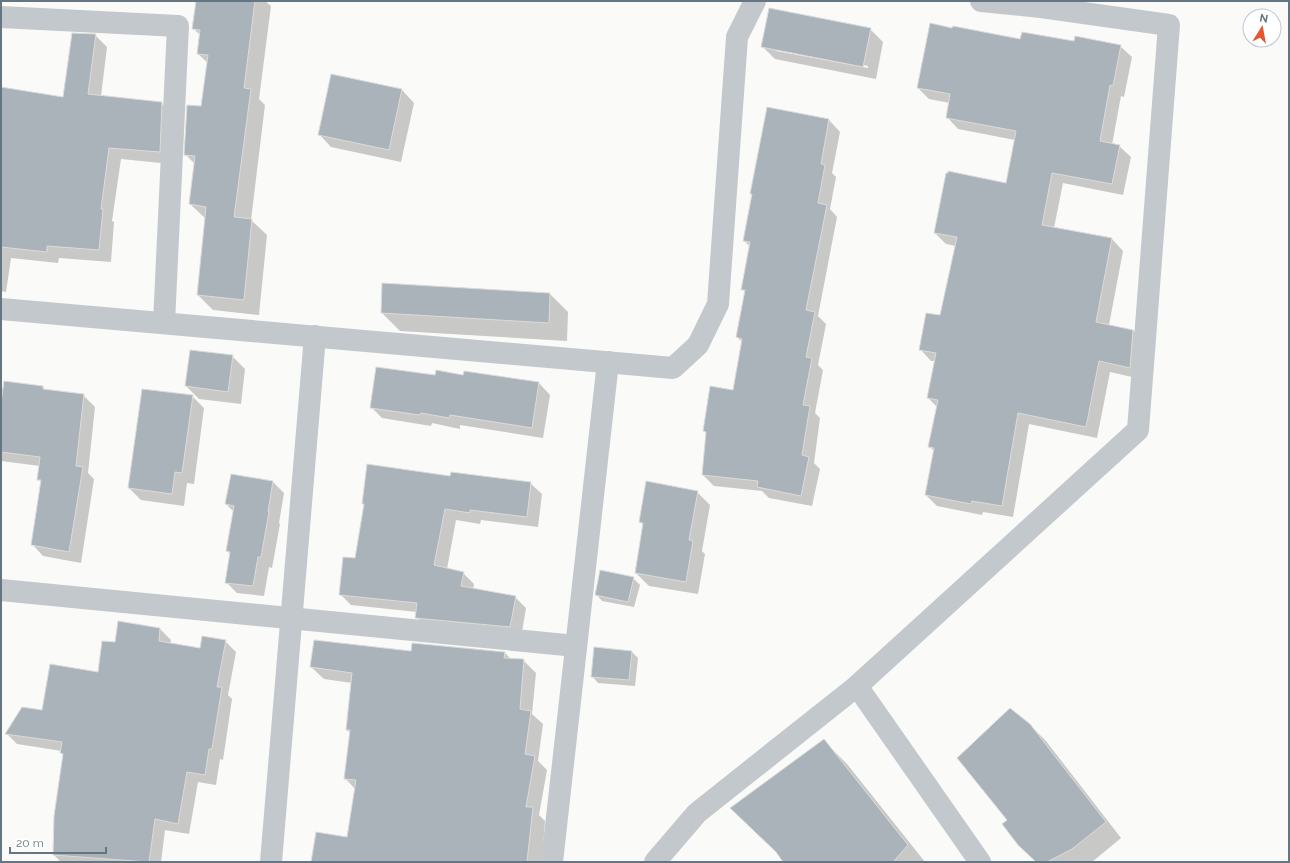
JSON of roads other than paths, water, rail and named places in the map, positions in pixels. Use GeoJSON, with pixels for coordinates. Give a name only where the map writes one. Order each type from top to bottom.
{"type":"FeatureCollection","features":[{"type":"Feature","properties":{"kind":"street"},"geometry":{"type":"LineString","coordinates":[[1,309],[673,368],[698,345],[718,304],[737,37],[755,1]]}},
{"type":"Feature","properties":{"kind":"street"},"geometry":{"type":"LineString","coordinates":[[655,862],[697,813],[857,686],[1138,430],[1169,25],[1041,7],[981,1]]}},
{"type":"Feature","properties":{"kind":"street"},"geometry":{"type":"LineString","coordinates":[[1,17],[178,26],[164,323]]}},
{"type":"Feature","properties":{"kind":"street"},"geometry":{"type":"LineString","coordinates":[[271,862],[315,336]]}},
{"type":"Feature","properties":{"kind":"street"},"geometry":{"type":"LineString","coordinates":[[552,862],[608,362]]}},
{"type":"Feature","properties":{"kind":"street"},"geometry":{"type":"LineString","coordinates":[[1,590],[576,646]]}},
{"type":"Feature","properties":{"kind":"street"},"geometry":{"type":"LineString","coordinates":[[857,686],[980,862]]}}]}
